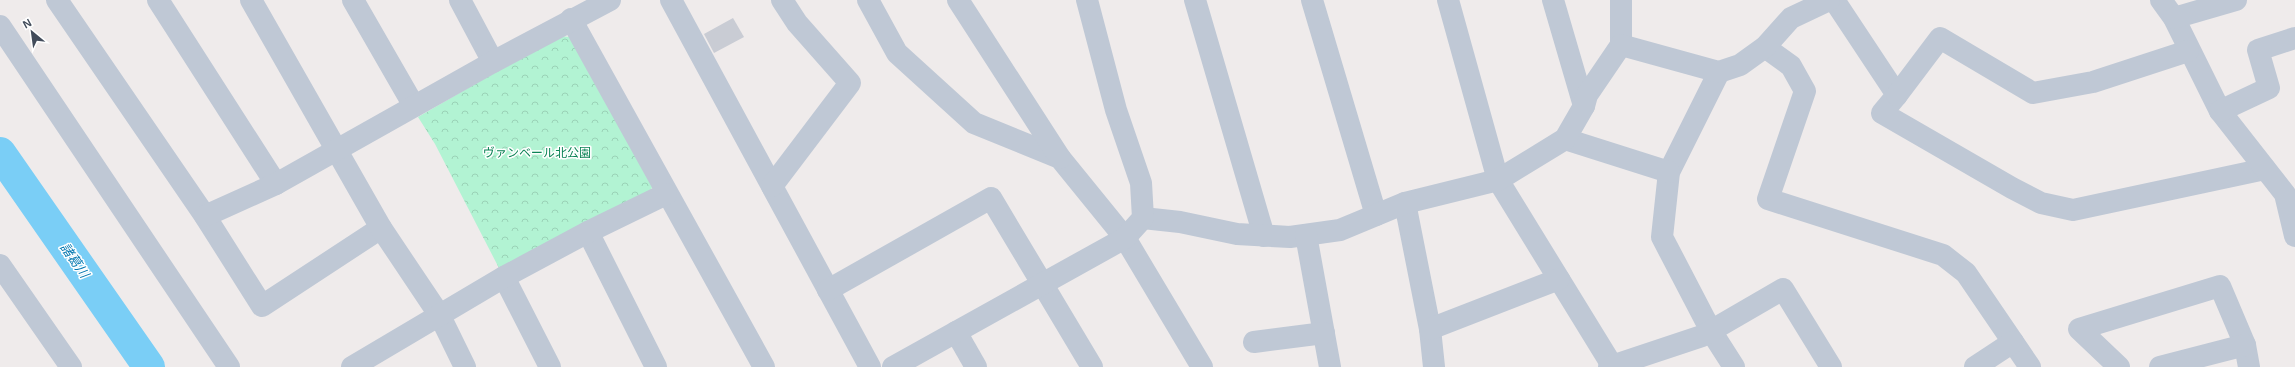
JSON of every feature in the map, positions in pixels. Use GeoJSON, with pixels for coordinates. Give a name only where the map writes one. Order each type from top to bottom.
{"type":"FeatureCollection","features":[{"type":"Feature","properties":{"kind":"street"},"geometry":{"type":"LineString","coordinates":[[57,0],[205,216],[262,306],[381,228]]}},
{"type":"Feature","properties":{"kind":"street"},"geometry":{"type":"LineString","coordinates":[[158,0],[276,184]]}},
{"type":"Feature","properties":{"kind":"street"},"geometry":{"type":"LineString","coordinates":[[251,0],[381,228],[440,316],[466,367]]}},
{"type":"Feature","properties":{"kind":"street"},"geometry":{"type":"LineString","coordinates":[[353,0],[414,106]]}},
{"type":"Feature","properties":{"kind":"street"},"geometry":{"type":"LineString","coordinates":[[460,0],[493,62]]}},
{"type":"Feature","properties":{"kind":"street"},"geometry":{"type":"LineString","coordinates":[[205,216],[276,184],[571,19],[610,0]]}},
{"type":"Feature","properties":{"kind":"street"},"geometry":{"type":"LineString","coordinates":[[671,0],[870,367]]}},
{"type":"Feature","properties":{"kind":"street"},"geometry":{"type":"LineString","coordinates":[[772,186],[850,83],[797,23],[782,0]]}},
{"type":"Feature","properties":{"kind":"street"},"geometry":{"type":"LineString","coordinates":[[868,0],[897,53],[974,123],[1060,158]]}},
{"type":"Feature","properties":{"kind":"street"},"geometry":{"type":"LineString","coordinates":[[958,0],[1060,158],[1124,238],[1202,367]]}},
{"type":"Feature","properties":{"kind":"street"},"geometry":{"type":"LineString","coordinates":[[893,367],[1124,238],[1143,218],[1141,184],[1116,110],[1087,0]]}},
{"type":"Feature","properties":{"kind":"street"},"geometry":{"type":"LineString","coordinates":[[1195,0],[1264,236]]}},
{"type":"Feature","properties":{"kind":"street"},"geometry":{"type":"LineString","coordinates":[[1312,0],[1376,215]]}},
{"type":"Feature","properties":{"kind":"street"},"geometry":{"type":"LineString","coordinates":[[1448,0],[1498,180],[1611,367],[1702,336],[1783,290],[1831,367]]}},
{"type":"Feature","properties":{"kind":"street"},"geometry":{"type":"LineString","coordinates":[[1553,0],[1584,106]]}},
{"type":"Feature","properties":{"kind":"street"},"geometry":{"type":"LineString","coordinates":[[1143,218],[1180,222],[1237,234],[1290,237],[1340,230],[1405,203],[1498,180],[1566,139],[1584,106],[1587,95],[1621,45],[1621,0]]}},
{"type":"Feature","properties":{"kind":"street"},"geometry":{"type":"LineString","coordinates":[[1621,45],[1719,72],[1740,65],[1766,47],[1791,18],[1829,0]]}},
{"type":"Feature","properties":{"kind":"street"},"geometry":{"type":"LineString","coordinates":[[1834,0],[1897,95]]}},
{"type":"Feature","properties":{"kind":"street"},"geometry":{"type":"LineString","coordinates":[[2161,0],[2174,18],[2188,51],[2220,111],[2285,194],[2295,236]]}},
{"type":"Feature","properties":{"kind":"street"},"geometry":{"type":"LineString","coordinates":[[2174,18],[2236,0]]}},
{"type":"Feature","properties":{"kind":"street"},"geometry":{"type":"LineString","coordinates":[[571,19],[666,194],[764,367]]}},
{"type":"Feature","properties":{"kind":"street"},"geometry":{"type":"LineString","coordinates":[[0,26],[230,367]]}},
{"type":"Feature","properties":{"kind":"street"},"geometry":{"type":"LineString","coordinates":[[2188,51],[2093,82],[2033,93],[1940,38],[1882,113],[2012,188],[2041,203],[2073,210],[2265,169]]}},
{"type":"Feature","properties":{"kind":"street"},"geometry":{"type":"LineString","coordinates":[[2220,111],[2269,88],[2258,50],[2295,38]]}},
{"type":"Feature","properties":{"kind":"street"},"geometry":{"type":"LineString","coordinates":[[1766,47],[1791,66],[1805,90],[1768,199],[1943,255],[1966,273],[2030,367]]}},
{"type":"Feature","properties":{"kind":"street"},"geometry":{"type":"LineString","coordinates":[[1719,72],[1669,172],[1662,237],[1711,331],[1734,367]]}},
{"type":"Feature","properties":{"kind":"street"},"geometry":{"type":"LineString","coordinates":[[1566,139],[1669,172]]}},
{"type":"Feature","properties":{"kind":"street"},"geometry":{"type":"LineString","coordinates":[[352,367],[504,277],[588,232],[666,194]]}},
{"type":"Feature","properties":{"kind":"street"},"geometry":{"type":"LineString","coordinates":[[828,290],[990,198],[1092,367]]}},
{"type":"Feature","properties":{"kind":"street"},"geometry":{"type":"LineString","coordinates":[[1405,203],[1430,329],[1434,367]]}},
{"type":"Feature","properties":{"kind":"street"},"geometry":{"type":"LineString","coordinates":[[588,232],[656,367]]}},
{"type":"Feature","properties":{"kind":"street"},"geometry":{"type":"LineString","coordinates":[[1306,235],[1330,367]]}},
{"type":"Feature","properties":{"kind":"street"},"geometry":{"type":"LineString","coordinates":[[0,265],[71,367]]}},
{"type":"Feature","properties":{"kind":"street"},"geometry":{"type":"LineString","coordinates":[[504,277],[550,367]]}},
{"type":"Feature","properties":{"kind":"street"},"geometry":{"type":"LineString","coordinates":[[1430,329],[1559,279]]}},
{"type":"Feature","properties":{"kind":"street"},"geometry":{"type":"LineString","coordinates":[[2118,367],[2079,330],[2220,286],[2245,344],[2249,367]]}},
{"type":"Feature","properties":{"kind":"street"},"geometry":{"type":"LineString","coordinates":[[956,332],[976,367]]}},
{"type":"Feature","properties":{"kind":"street"},"geometry":{"type":"LineString","coordinates":[[1254,342],[1324,334]]}},
{"type":"Feature","properties":{"kind":"street"},"geometry":{"type":"LineString","coordinates":[[1975,367],[2014,342]]}},
{"type":"Feature","properties":{"kind":"street"},"geometry":{"type":"LineString","coordinates":[[2160,367],[2245,344]]}},
{"type":"Feature","properties":{"kind":"green space","name":"ヴァンベール北公園"},"geometry":{"type":"Polygon","coordinates":[[[558,36],[571,37],[654,181],[651,190],[501,272],[435,144],[418,117],[558,36]]]}},
{"type":"Feature","properties":{"kind":"building"},"geometry":{"type":"Polygon","coordinates":[[[733,18],[744,37],[714,53],[704,34],[733,18]]]}},
{"type":"Feature","properties":{"kind":"waterway","name":"諸葛川"},"geometry":{"type":"LineString","coordinates":[[0,153],[149,367]]}}]}
